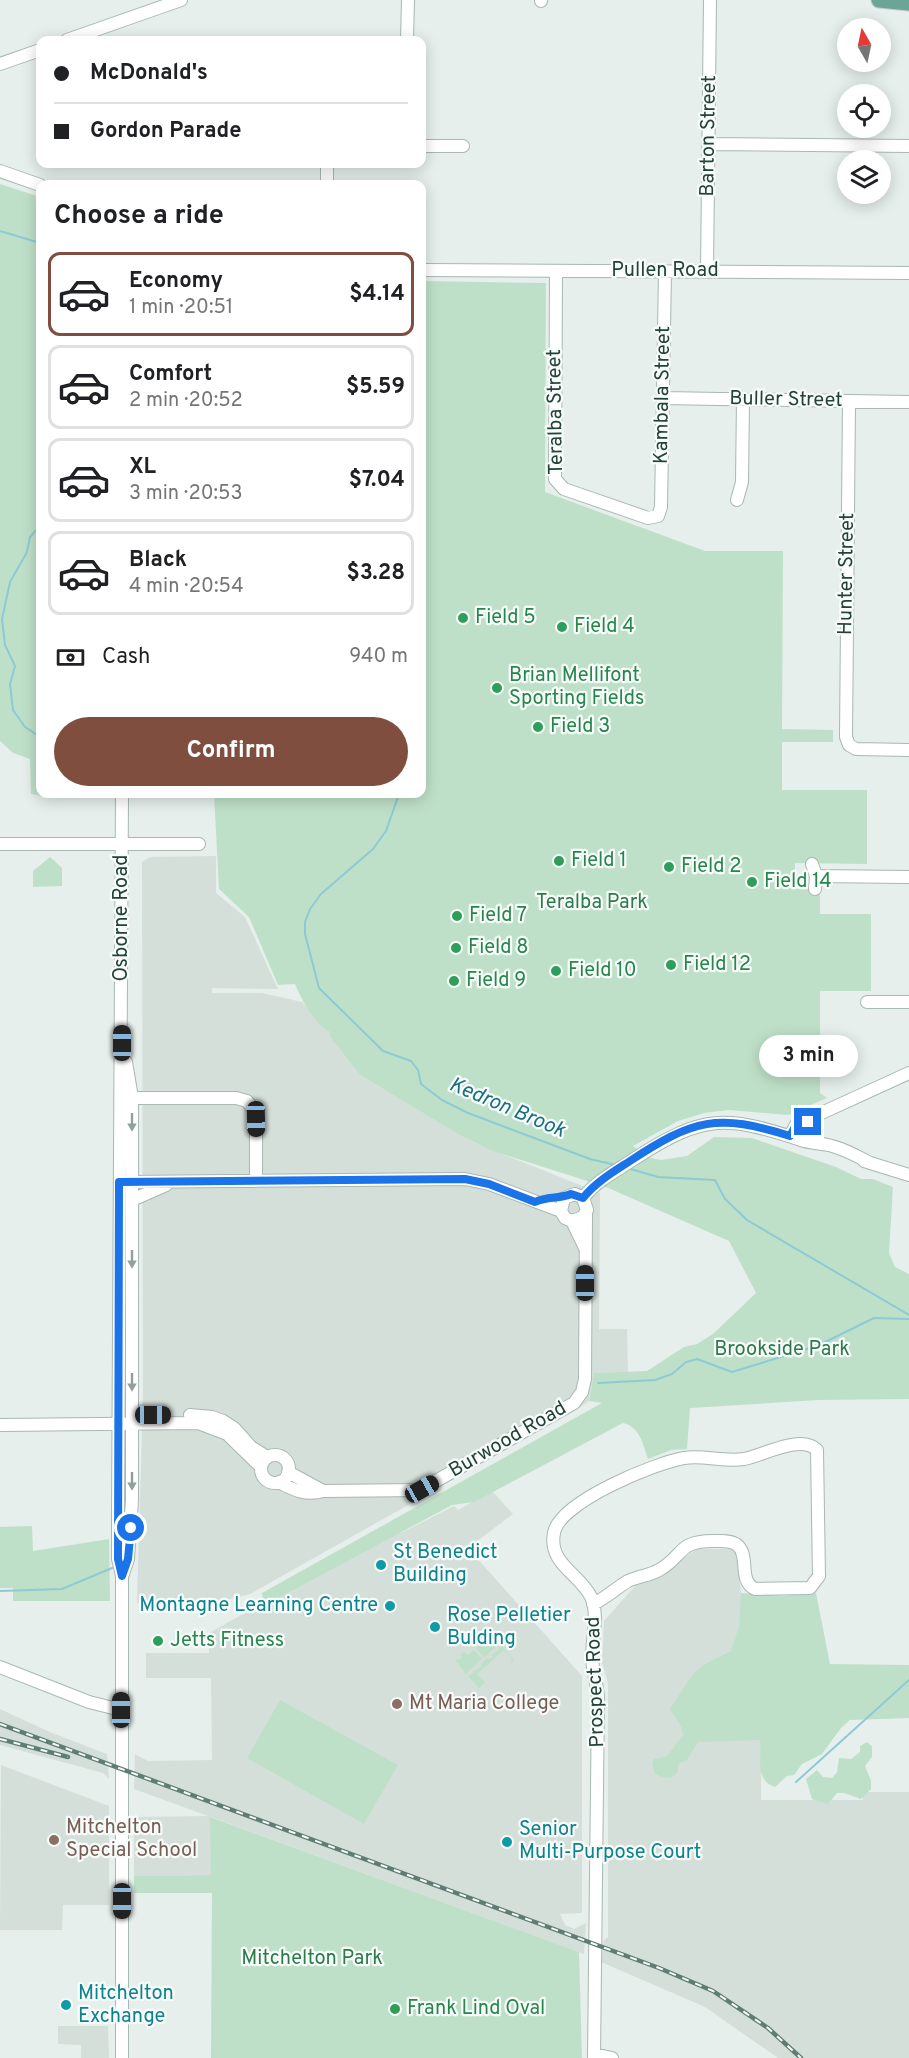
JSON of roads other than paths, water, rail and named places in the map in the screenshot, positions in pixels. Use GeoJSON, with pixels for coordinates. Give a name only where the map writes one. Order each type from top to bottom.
{"type":"FeatureCollection","features":[{"type":"Feature","properties":{"kind":"main road"},"geometry":{"type":"LineString","coordinates":[[879,0],[909,3]]}},
{"type":"Feature","properties":{"kind":"street"},"geometry":{"type":"LineString","coordinates":[[78,36],[181,0]]}},
{"type":"Feature","properties":{"kind":"street"},"geometry":{"type":"LineString","coordinates":[[407,36],[408,0]]}},
{"type":"Feature","properties":{"kind":"street","name":"Barton Street"},"geometry":{"type":"LineString","coordinates":[[707,271],[710,0]]}},
{"type":"Feature","properties":{"kind":"street"},"geometry":{"type":"LineString","coordinates":[[0,64],[36,56]]}},
{"type":"Feature","properties":{"kind":"street"},"geometry":{"type":"LineString","coordinates":[[708,144],[909,146]]}},
{"type":"Feature","properties":{"kind":"street"},"geometry":{"type":"LineString","coordinates":[[426,146],[463,146]]}},
{"type":"Feature","properties":{"kind":"street"},"geometry":{"type":"LineString","coordinates":[[0,171],[36,184]]}},
{"type":"Feature","properties":{"kind":"street","name":"Pullen Road"},"geometry":{"type":"LineString","coordinates":[[426,270],[909,273]]}},
{"type":"Feature","properties":{"kind":"street","name":"Teralba Street"},"geometry":{"type":"LineString","coordinates":[[556,271],[555,479],[564,489],[643,518],[656,517]]}},
{"type":"Feature","properties":{"kind":"street","name":"Kambala Street"},"geometry":{"type":"LineString","coordinates":[[656,517],[661,507],[665,271]]}},
{"type":"Feature","properties":{"kind":"street","name":"Buller Street"},"geometry":{"type":"LineString","coordinates":[[663,398],[909,402]]}},
{"type":"Feature","properties":{"kind":"street"},"geometry":{"type":"LineString","coordinates":[[737,500],[742,482],[743,399]]}},
{"type":"Feature","properties":{"kind":"street","name":"Hunter Street"},"geometry":{"type":"LineString","coordinates":[[849,401],[846,737],[849,745],[856,749],[909,750]]}},
{"type":"Feature","properties":{"kind":"street","name":"Osborne Road"},"geometry":{"type":"LineString","coordinates":[[122,798],[118,1423],[118,1559],[122,1576],[122,2058]]}},
{"type":"Feature","properties":{"kind":"street"},"geometry":{"type":"LineString","coordinates":[[0,844],[199,844]]}},
{"type":"Feature","properties":{"kind":"street"},"geometry":{"type":"LineString","coordinates":[[814,876],[909,877]]}},
{"type":"Feature","properties":{"kind":"street"},"geometry":{"type":"LineString","coordinates":[[867,1002],[909,1002]]}},
{"type":"Feature","properties":{"kind":"street","name":"Osborne Road"},"geometry":{"type":"LineString","coordinates":[[122,1043],[132,1098],[132,1514],[128,1559],[122,1576]]}},
{"type":"Feature","properties":{"kind":"street"},"geometry":{"type":"LineString","coordinates":[[799,1139],[799,1119],[815,1116],[909,1072]]}},
{"type":"Feature","properties":{"kind":"street"},"geometry":{"type":"LineString","coordinates":[[132,1098],[236,1098],[247,1101],[256,1113],[256,1181]]}},
{"type":"Feature","properties":{"kind":"street"},"geometry":{"type":"LineString","coordinates":[[583,1198],[596,1183],[650,1148],[692,1127],[721,1121],[751,1124],[799,1139],[836,1147],[870,1163],[909,1175]]}},
{"type":"Feature","properties":{"kind":"street"},"geometry":{"type":"LineString","coordinates":[[119,1182],[465,1179],[489,1184],[535,1202],[562,1204],[575,1194],[583,1198],[587,1205],[586,1214],[580,1220],[572,1221],[565,1218],[562,1204]]}},
{"type":"Feature","properties":{"kind":"street"},"geometry":{"type":"LineString","coordinates":[[132,1200],[169,1183]]}},
{"type":"Feature","properties":{"kind":"street","name":"Burwood Road"},"geometry":{"type":"LineString","coordinates":[[279,1482],[305,1493],[420,1490],[574,1403],[584,1386],[585,1248],[588,1236],[586,1214]]}},
{"type":"Feature","properties":{"kind":"street"},"geometry":{"type":"LineString","coordinates":[[572,1221],[585,1248]]}},
{"type":"Feature","properties":{"kind":"street"},"geometry":{"type":"LineString","coordinates":[[0,1425],[118,1423],[132,1420],[191,1422],[218,1428],[264,1462],[267,1480],[279,1482],[288,1472],[288,1464],[283,1457],[275,1455],[264,1462]]}},
{"type":"Feature","properties":{"kind":"street","name":"Prospect Road"},"geometry":{"type":"LineString","coordinates":[[593,1604],[611,1595],[627,1581],[663,1568],[688,1544],[702,1541],[728,1540],[735,1544],[742,1552],[747,1582],[755,1589],[800,1590],[815,1585],[819,1576],[819,1456],[812,1445],[800,1444],[741,1459],[692,1458],[669,1462],[620,1481],[563,1516],[554,1534],[556,1554],[561,1565],[587,1591],[593,1604],[592,1659],[598,1696],[594,2056]]}},
{"type":"Feature","properties":{"kind":"street","name":"Burwood Road"},"geometry":{"type":"LineString","coordinates":[[288,1472],[323,1491]]}},
{"type":"Feature","properties":{"kind":"street"},"geometry":{"type":"LineString","coordinates":[[0,1668],[89,1702],[121,1710]]}},
{"type":"Feature","properties":{"kind":"street"},"geometry":{"type":"LineString","coordinates":[[594,2056],[612,2058]]}},
{"type":"Feature","properties":{"kind":"waterway","name":"Kedron Brook"},"geometry":{"type":"LineString","coordinates":[[0,231],[36,242]]}},
{"type":"Feature","properties":{"kind":"waterway","name":"Kedron Brook"},"geometry":{"type":"LineString","coordinates":[[36,530],[30,537],[27,552],[10,582],[2,619],[5,645],[15,666],[10,684],[13,710],[25,727],[36,734]]}},
{"type":"Feature","properties":{"kind":"waterway","name":"Kedron Brook"},"geometry":{"type":"LineString","coordinates":[[398,798],[386,831],[373,849],[321,894],[310,909],[305,922],[305,934],[319,988],[383,1051],[411,1061],[418,1070],[421,1084],[442,1100],[468,1113],[590,1159],[616,1165]]}},
{"type":"Feature","properties":{"kind":"waterway","name":"Kedron Brook"},"geometry":{"type":"LineString","coordinates":[[627,1168],[658,1177],[715,1180],[725,1199],[747,1220],[909,1315]]}},
{"type":"Feature","properties":{"kind":"waterway"},"geometry":{"type":"LineString","coordinates":[[598,1383],[655,1380],[672,1374],[686,1362],[697,1359],[732,1372],[817,1346],[874,1318],[909,1319]]}},
{"type":"Feature","properties":{"kind":"waterway"},"geometry":{"type":"LineString","coordinates":[[0,1591],[62,1589],[112,1568]]}},
{"type":"Feature","properties":{"kind":"waterway"},"geometry":{"type":"LineString","coordinates":[[796,1782],[909,1680]]}},
{"type":"Feature","properties":{"kind":"railway"},"geometry":{"type":"LineString","coordinates":[[0,1724],[659,1968],[713,1991],[768,2028],[801,2058]]}},
{"type":"Feature","properties":{"kind":"railway"},"geometry":{"type":"LineString","coordinates":[[0,1739],[68,1757]]}},
{"type":"Feature","properties":{"kind":"place","name":"Field 5"},"geometry":{"type":"Point","coordinates":[463,618]}},
{"type":"Feature","properties":{"kind":"place","name":"Field 4"},"geometry":{"type":"Point","coordinates":[562,627]}},
{"type":"Feature","properties":{"kind":"place","name":"Brian Mellifont Sporting Fields"},"geometry":{"type":"Point","coordinates":[497,688]}},
{"type":"Feature","properties":{"kind":"place","name":"Field 3"},"geometry":{"type":"Point","coordinates":[538,727]}},
{"type":"Feature","properties":{"kind":"place","name":"Field 1"},"geometry":{"type":"Point","coordinates":[559,861]}},
{"type":"Feature","properties":{"kind":"place","name":"Field 2"},"geometry":{"type":"Point","coordinates":[669,867]}},
{"type":"Feature","properties":{"kind":"place","name":"Field 14"},"geometry":{"type":"Point","coordinates":[752,882]}},
{"type":"Feature","properties":{"kind":"place","name":"Field 7"},"geometry":{"type":"Point","coordinates":[457,916]}},
{"type":"Feature","properties":{"kind":"place","name":"Field 8"},"geometry":{"type":"Point","coordinates":[456,948]}},
{"type":"Feature","properties":{"kind":"place","name":"Field 12"},"geometry":{"type":"Point","coordinates":[671,965]}},
{"type":"Feature","properties":{"kind":"place","name":"Field 10"},"geometry":{"type":"Point","coordinates":[556,971]}},
{"type":"Feature","properties":{"kind":"place","name":"Field 9"},"geometry":{"type":"Point","coordinates":[454,981]}},
{"type":"Feature","properties":{"kind":"place","name":"St Benedict Building"},"geometry":{"type":"Point","coordinates":[381,1565]}},
{"type":"Feature","properties":{"kind":"place","name":"Montagne Learning Centre"},"geometry":{"type":"Point","coordinates":[390,1606]}},
{"type":"Feature","properties":{"kind":"place","name":"Rose Pelletier Bulding"},"geometry":{"type":"Point","coordinates":[435,1627]}},
{"type":"Feature","properties":{"kind":"place","name":"Jetts Fitness"},"geometry":{"type":"Point","coordinates":[158,1641]}},
{"type":"Feature","properties":{"kind":"place","name":"Mt Maria College"},"geometry":{"type":"Point","coordinates":[397,1704]}},
{"type":"Feature","properties":{"kind":"place","name":"Mitchelton Special School"},"geometry":{"type":"Point","coordinates":[54,1840]}},
{"type":"Feature","properties":{"kind":"place","name":"Senior Multi-Purpose Court"},"geometry":{"type":"Point","coordinates":[507,1842]}},
{"type":"Feature","properties":{"kind":"place","name":"Mitchelton Exchange"},"geometry":{"type":"Point","coordinates":[66,2005]}},
{"type":"Feature","properties":{"kind":"place","name":"Frank Lind Oval"},"geometry":{"type":"Point","coordinates":[395,2009]}},
{"type":"Feature","properties":{"kind":"park label","name":"Teralba Park"},"geometry":{"type":"Point","coordinates":[592,903]}},
{"type":"Feature","properties":{"kind":"park label","name":"Brookside Park"},"geometry":{"type":"Point","coordinates":[782,1350]}},
{"type":"Feature","properties":{"kind":"park label","name":"Mitchelton Park"},"geometry":{"type":"Point","coordinates":[312,1959]}}]}
